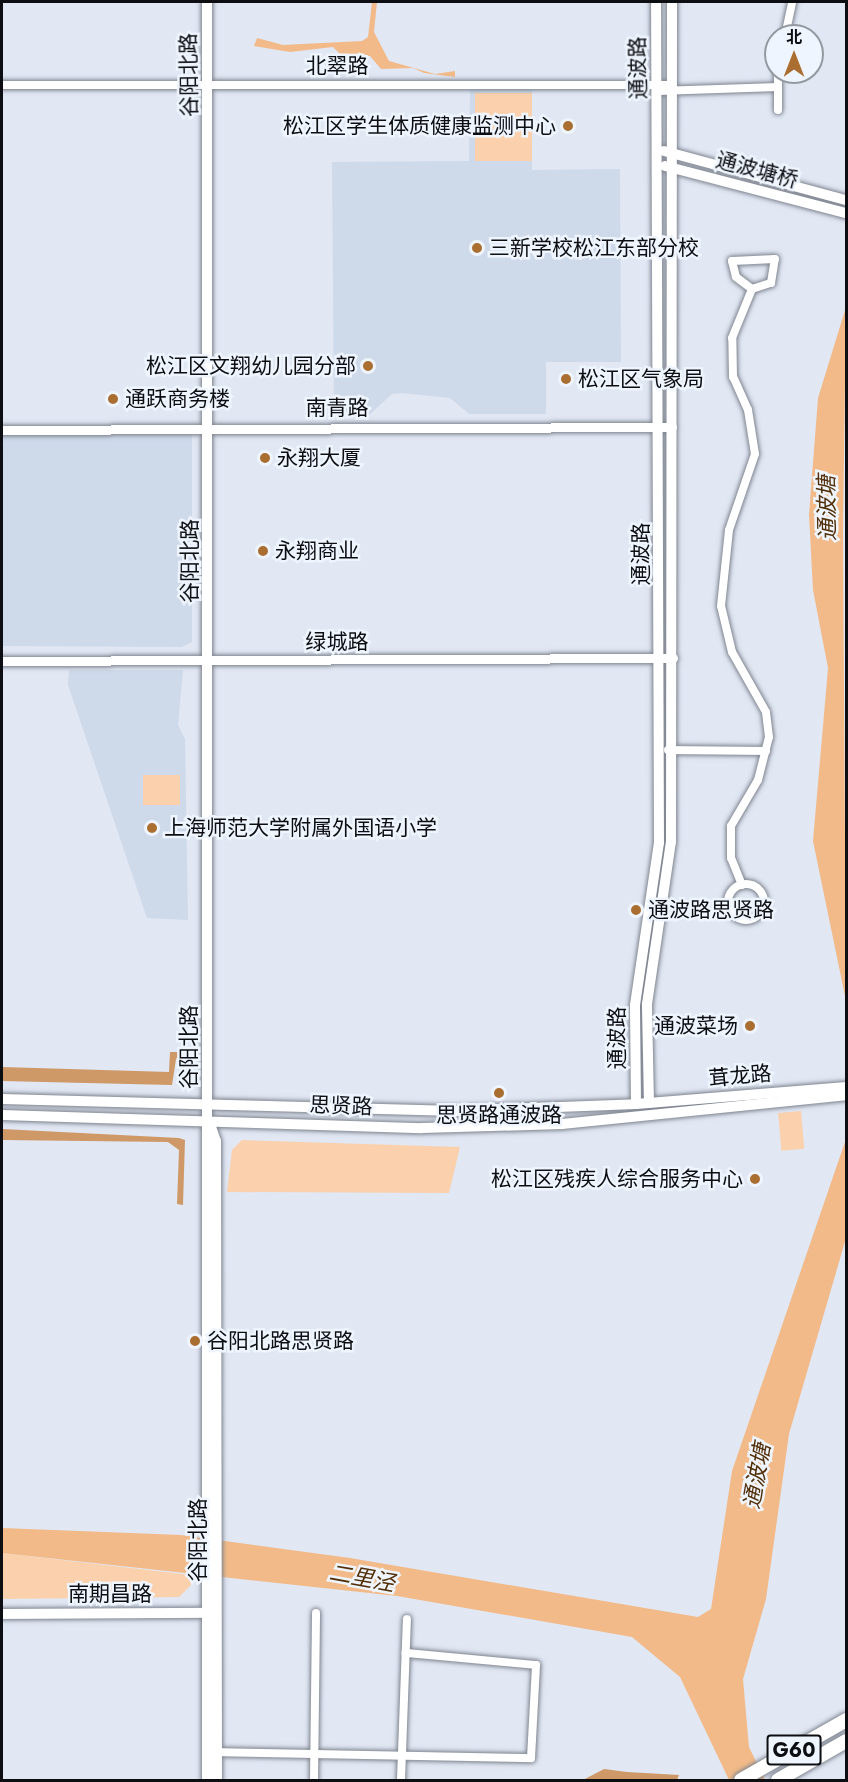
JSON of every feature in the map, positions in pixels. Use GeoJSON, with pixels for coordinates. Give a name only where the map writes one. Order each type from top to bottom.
{"type":"FeatureCollection","features":[{"type":"Feature","properties":{"kind":"highway","name":"G60"},"geometry":{"type":"LineString","coordinates":[[741,1780],[846,1720]]}},
{"type":"Feature","properties":{"kind":"highway","name":"G60"},"geometry":{"type":"LineString","coordinates":[[778,1780],[846,1741]]}},
{"type":"Feature","properties":{"kind":"main road","name":"谷阳北路"},"geometry":{"type":"LineString","coordinates":[[207,2],[210,660],[209,1120],[204,1141],[205,1580],[212,1751],[217,1780]]}},
{"type":"Feature","properties":{"kind":"main road","name":"通波路"},"geometry":{"type":"LineString","coordinates":[[637,1109],[635,1005],[659,843],[660,427],[656,2]]}},
{"type":"Feature","properties":{"kind":"main road","name":"通波路"},"geometry":{"type":"LineString","coordinates":[[650,1103],[647,1004],[671,842],[673,658],[670,153],[672,2]]}},
{"type":"Feature","properties":{"kind":"main road"},"geometry":{"type":"LineString","coordinates":[[658,149],[846,200]]}},
{"type":"Feature","properties":{"kind":"main road","name":"通波塘桥"},"geometry":{"type":"LineString","coordinates":[[658,164],[846,213]]}},
{"type":"Feature","properties":{"kind":"main road","name":"茸龙路"},"geometry":{"type":"LineString","coordinates":[[677,1105],[846,1087]]}},
{"type":"Feature","properties":{"kind":"main road","name":"茸龙路"},"geometry":{"type":"LineString","coordinates":[[637,1109],[650,1103],[677,1105],[846,1095]]}},
{"type":"Feature","properties":{"kind":"main road","name":"思贤路"},"geometry":{"type":"LineString","coordinates":[[2,1100],[457,1111],[637,1109],[677,1105]]}},
{"type":"Feature","properties":{"kind":"main road","name":"思贤路"},"geometry":{"type":"LineString","coordinates":[[2,1115],[422,1128],[562,1124],[637,1109]]}},
{"type":"Feature","properties":{"kind":"main road","name":"谷阳北路"},"geometry":{"type":"LineString","coordinates":[[207,1780],[212,1751],[218,1613],[216,1141],[209,1120]]}},
{"type":"Feature","properties":{"kind":"main road","name":"南期昌路"},"geometry":{"type":"LineString","coordinates":[[2,1614],[218,1613]]}},
{"type":"Feature","properties":{"kind":"street"},"geometry":{"type":"LineString","coordinates":[[787,24],[792,2]]}},
{"type":"Feature","properties":{"kind":"street","name":"北翠路"},"geometry":{"type":"LineString","coordinates":[[2,85],[778,87]]}},
{"type":"Feature","properties":{"kind":"street"},"geometry":{"type":"LineString","coordinates":[[778,87],[778,110]]}},
{"type":"Feature","properties":{"kind":"street"},"geometry":{"type":"LineString","coordinates":[[775,260],[771,283],[752,289],[736,277],[732,261],[775,260]]}},
{"type":"Feature","properties":{"kind":"street"},"geometry":{"type":"LineString","coordinates":[[742,885],[732,891],[729,908],[735,917],[752,919],[763,906],[762,894],[742,885],[731,858],[731,826],[758,780],[766,751],[766,712],[732,652],[721,606],[729,530],[754,466],[748,410],[731,366],[732,338],[752,289]]}},
{"type":"Feature","properties":{"kind":"street","name":"南青路"},"geometry":{"type":"LineString","coordinates":[[2,430],[210,426],[672,427]]}},
{"type":"Feature","properties":{"kind":"street","name":"绿城路"},"geometry":{"type":"LineString","coordinates":[[2,661],[673,658]]}},
{"type":"Feature","properties":{"kind":"street"},"geometry":{"type":"LineString","coordinates":[[660,750],[766,751]]}},
{"type":"Feature","properties":{"kind":"street"},"geometry":{"type":"LineString","coordinates":[[314,1780],[316,1613]]}},
{"type":"Feature","properties":{"kind":"street"},"geometry":{"type":"LineString","coordinates":[[401,1780],[407,1619]]}},
{"type":"Feature","properties":{"kind":"street"},"geometry":{"type":"LineString","coordinates":[[212,1751],[531,1758],[536,1665],[406,1653]]}},
{"type":"Feature","properties":{"kind":"shaded area","name":"三新学校松江东部分校"},"geometry":{"type":"Polygon","coordinates":[[[470,89],[532,89],[532,170],[620,169],[621,362],[546,362],[546,414],[469,414],[450,398],[402,393],[392,394],[369,415],[334,414],[332,162],[469,161],[470,89]]]}},
{"type":"Feature","properties":{"kind":"shaded area"},"geometry":{"type":"Polygon","coordinates":[[[475,93],[532,93],[532,161],[475,161],[475,93]]]}},
{"type":"Feature","properties":{"kind":"shaded area"},"geometry":{"type":"Polygon","coordinates":[[[2,433],[192,434],[192,642],[182,647],[2,646],[2,433]]]}},
{"type":"Feature","properties":{"kind":"shaded area","name":"上海师范大学附属外国语小学"},"geometry":{"type":"Polygon","coordinates":[[[69,670],[183,670],[178,725],[185,739],[188,920],[147,918],[68,685],[69,670]]]}},
{"type":"Feature","properties":{"kind":"shaded area"},"geometry":{"type":"Polygon","coordinates":[[[143,775],[180,775],[180,805],[143,805],[143,775]]]}},
{"type":"Feature","properties":{"kind":"shaded area"},"geometry":{"type":"Polygon","coordinates":[[[170,1052],[185,1052],[176,1059],[172,1085],[2,1081],[2,1067],[169,1072],[170,1052]]]}},
{"type":"Feature","properties":{"kind":"shaded area"},"geometry":{"type":"Polygon","coordinates":[[[801,1111],[804,1149],[781,1151],[778,1113],[801,1111]]]}},
{"type":"Feature","properties":{"kind":"shaded area"},"geometry":{"type":"Polygon","coordinates":[[[2,1129],[185,1140],[183,1205],[177,1204],[179,1150],[168,1142],[2,1140],[2,1129]]]}},
{"type":"Feature","properties":{"kind":"shaded area"},"geometry":{"type":"Polygon","coordinates":[[[242,1140],[460,1147],[449,1193],[227,1192],[232,1150],[242,1140]]]}},
{"type":"Feature","properties":{"kind":"shaded area"},"geometry":{"type":"Polygon","coordinates":[[[2,1553],[191,1575],[191,1585],[179,1597],[2,1599],[2,1553]]]}},
{"type":"Feature","properties":{"kind":"shaded area"},"geometry":{"type":"Polygon","coordinates":[[[604,1769],[679,1775],[677,1780],[583,1780],[604,1769]]]}},
{"type":"Feature","properties":{"kind":"water"},"geometry":{"type":"Polygon","coordinates":[[[372,2],[377,2],[374,32],[389,61],[435,74],[455,71],[455,77],[424,73],[413,68],[381,69],[370,56],[359,56],[353,67],[333,47],[290,52],[254,46],[257,38],[283,45],[362,41],[368,37],[372,2]]]}},
{"type":"Feature","properties":{"kind":"water","name":"通波塘"},"geometry":{"type":"Polygon","coordinates":[[[846,307],[843,532],[846,1001],[813,841],[828,668],[813,590],[809,515],[818,398],[846,307]]]}},
{"type":"Feature","properties":{"kind":"water"},"geometry":{"type":"Polygon","coordinates":[[[846,1139],[846,1238],[789,1434],[766,1599],[743,1679],[749,1747],[765,1780],[729,1780],[680,1677],[632,1637],[397,1596],[2,1553],[2,1528],[181,1535],[350,1558],[698,1617],[711,1609],[732,1471],[846,1139]]]}},
{"type":"Feature","properties":{"kind":"place","name":"松江区学生体质健康监测中心"},"geometry":{"type":"Point","coordinates":[568,126]}},
{"type":"Feature","properties":{"kind":"place","name":"三新学校松江东部分校"},"geometry":{"type":"Point","coordinates":[477,248]}},
{"type":"Feature","properties":{"kind":"place","name":"松江区文翔幼儿园分部"},"geometry":{"type":"Point","coordinates":[368,366]}},
{"type":"Feature","properties":{"kind":"place","name":"松江区气象局"},"geometry":{"type":"Point","coordinates":[566,379]}},
{"type":"Feature","properties":{"kind":"place","name":"通跃商务楼"},"geometry":{"type":"Point","coordinates":[113,399]}},
{"type":"Feature","properties":{"kind":"place","name":"永翔大厦"},"geometry":{"type":"Point","coordinates":[265,458]}},
{"type":"Feature","properties":{"kind":"place","name":"永翔商业"},"geometry":{"type":"Point","coordinates":[263,551]}},
{"type":"Feature","properties":{"kind":"place","name":"上海师范大学附属外国语小学"},"geometry":{"type":"Point","coordinates":[152,828]}},
{"type":"Feature","properties":{"kind":"place","name":"通波路思贤路"},"geometry":{"type":"Point","coordinates":[636,910]}},
{"type":"Feature","properties":{"kind":"place","name":"通波菜场"},"geometry":{"type":"Point","coordinates":[750,1026]}},
{"type":"Feature","properties":{"kind":"place","name":"思贤路通波路"},"geometry":{"type":"Point","coordinates":[499,1093]}},
{"type":"Feature","properties":{"kind":"place","name":"松江区残疾人综合服务中心"},"geometry":{"type":"Point","coordinates":[755,1179]}},
{"type":"Feature","properties":{"kind":"place","name":"谷阳北路思贤路"},"geometry":{"type":"Point","coordinates":[195,1341]}},
{"type":"Feature","properties":{"kind":"water label","name":"二里泾"},"geometry":{"type":"Point","coordinates":[362,1578]}}]}
